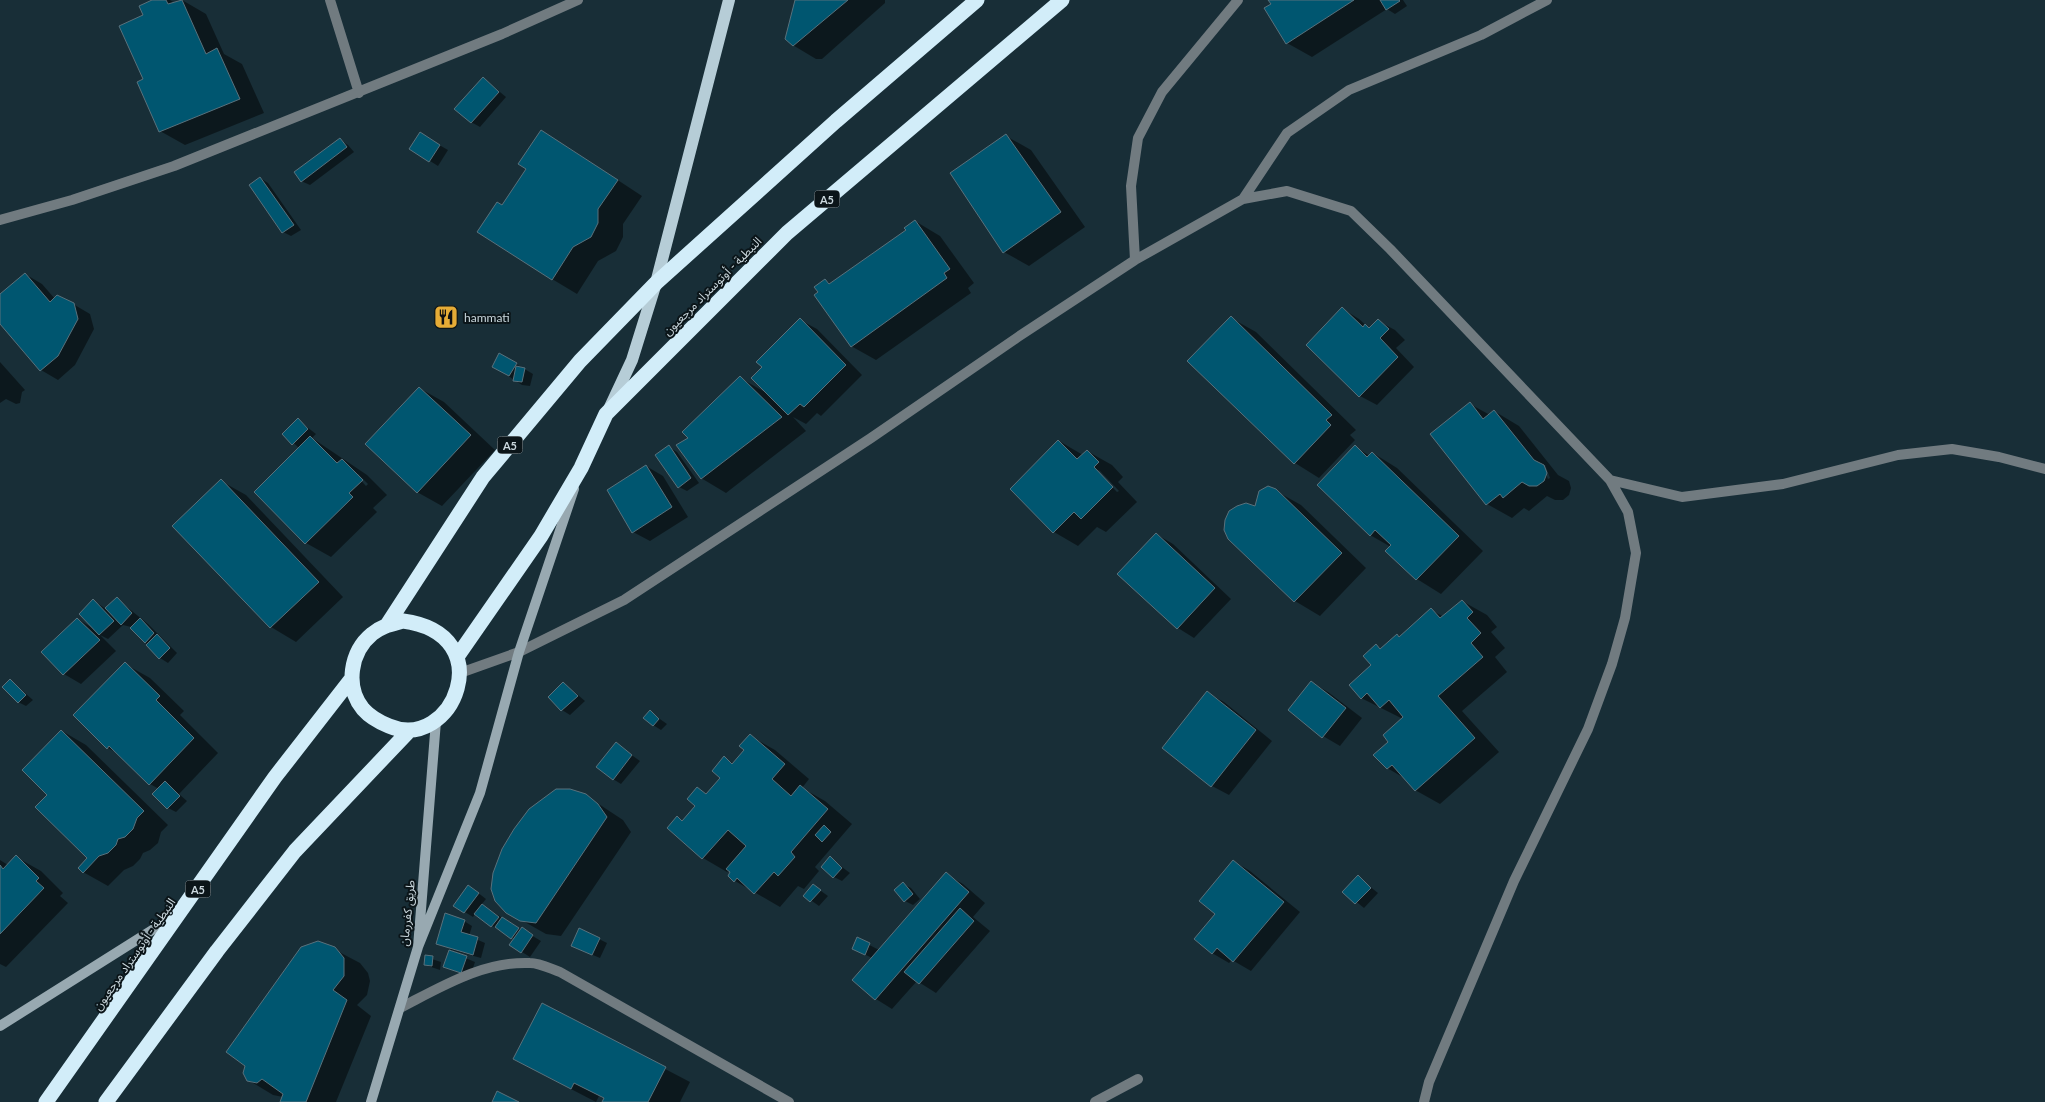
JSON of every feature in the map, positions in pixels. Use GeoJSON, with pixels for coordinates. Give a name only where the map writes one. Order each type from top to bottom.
{"type":"FeatureCollection","features":[{"type":"Feature","properties":{"kind":"highway","name":"A5"},"geometry":{"type":"LineString","coordinates":[[387,625],[483,477],[580,361],[656,283],[836,121],[977,0]]}},
{"type":"Feature","properties":{"kind":"highway","name":"النبطية - أوتوستراد مرجعيون"},"geometry":{"type":"LineString","coordinates":[[457,657],[541,536],[581,468],[606,414],[787,233],[1062,0]]}},
{"type":"Feature","properties":{"kind":"highway","name":"A5"},"geometry":{"type":"LineString","coordinates":[[106,1102],[217,951],[295,851],[409,731],[436,721],[451,705],[458,689],[460,673],[457,657],[448,641],[435,630],[420,623],[403,621],[387,625],[372,634],[361,646],[354,661],[352,678],[355,694],[363,709],[376,720],[409,731]]}},
{"type":"Feature","properties":{"kind":"highway","name":"النبطية - أوتوستراد مرجعيون"},"geometry":{"type":"LineString","coordinates":[[46,1102],[183,911],[275,777],[352,678]]}},
{"type":"Feature","properties":{"kind":"main road"},"geometry":{"type":"LineString","coordinates":[[606,414],[632,360],[656,283],[729,0]]}},
{"type":"Feature","properties":{"kind":"main road"},"geometry":{"type":"LineString","coordinates":[[418,947],[480,793],[519,652],[581,468]]}},
{"type":"Feature","properties":{"kind":"main road","name":"طريق كفررمان"},"geometry":{"type":"LineString","coordinates":[[371,1102],[418,947],[436,721]]}},
{"type":"Feature","properties":{"kind":"main road"},"geometry":{"type":"LineString","coordinates":[[0,1026],[183,911]]}},
{"type":"Feature","properties":{"kind":"street"},"geometry":{"type":"LineString","coordinates":[[330,0],[359,92]]}},
{"type":"Feature","properties":{"kind":"street"},"geometry":{"type":"LineString","coordinates":[[0,220],[72,200],[174,166],[502,34],[578,0]]}},
{"type":"Feature","properties":{"kind":"street"},"geometry":{"type":"LineString","coordinates":[[1135,260],[1131,186],[1138,138],[1162,92],[1238,0]]}},
{"type":"Feature","properties":{"kind":"street"},"geometry":{"type":"LineString","coordinates":[[1243,199],[1287,133],[1349,90],[1481,35],[1547,0]]}},
{"type":"Feature","properties":{"kind":"street"},"geometry":{"type":"LineString","coordinates":[[460,673],[519,652],[624,600],[871,438],[1018,337],[1135,260],[1243,199],[1287,191],[1351,211],[1390,249],[1610,480],[1628,512],[1636,553],[1625,618],[1612,664],[1588,729],[1514,881],[1429,1082],[1424,1102]]}},
{"type":"Feature","properties":{"kind":"street"},"geometry":{"type":"LineString","coordinates":[[1610,480],[1682,497],[1783,484],[1898,455],[1952,449],[1999,457],[2045,469]]}},
{"type":"Feature","properties":{"kind":"street"},"geometry":{"type":"LineString","coordinates":[[400,1008],[469,974],[496,965],[532,963],[560,972],[789,1102]]}},
{"type":"Feature","properties":{"kind":"street"},"geometry":{"type":"LineString","coordinates":[[1095,1102],[1138,1079]]}},
{"type":"Feature","properties":{"kind":"building"},"geometry":{"type":"Polygon","coordinates":[[[152,0],[166,0],[168,4],[182,0],[206,54],[217,48],[240,99],[159,132],[137,82],[143,79],[119,26],[143,15],[139,6],[152,0]]]}},
{"type":"Feature","properties":{"kind":"building"},"geometry":{"type":"Polygon","coordinates":[[[795,0],[848,0],[793,46],[785,39],[795,0]]]}},
{"type":"Feature","properties":{"kind":"building"},"geometry":{"type":"Polygon","coordinates":[[[1268,0],[1354,0],[1286,44],[1264,8],[1271,4],[1268,0]]]}},
{"type":"Feature","properties":{"kind":"building"},"geometry":{"type":"Polygon","coordinates":[[[1380,0],[1399,0],[1400,1],[1386,10],[1380,0]]]}},
{"type":"Feature","properties":{"kind":"building"},"geometry":{"type":"Polygon","coordinates":[[[483,77],[499,92],[471,123],[454,109],[483,77]]]}},
{"type":"Feature","properties":{"kind":"building"},"geometry":{"type":"Polygon","coordinates":[[[541,130],[618,180],[598,209],[598,223],[591,237],[573,247],[552,280],[477,232],[497,202],[502,205],[526,169],[518,164],[541,130]]]}},
{"type":"Feature","properties":{"kind":"building"},"geometry":{"type":"Polygon","coordinates":[[[420,132],[440,145],[429,162],[409,149],[420,132]]]}},
{"type":"Feature","properties":{"kind":"building"},"geometry":{"type":"Polygon","coordinates":[[[1006,134],[1061,212],[1003,253],[950,173],[1006,134]]]}},
{"type":"Feature","properties":{"kind":"building"},"geometry":{"type":"Polygon","coordinates":[[[340,138],[347,147],[301,182],[294,172],[340,138]]]}},
{"type":"Feature","properties":{"kind":"building"},"geometry":{"type":"Polygon","coordinates":[[[260,177],[294,225],[282,233],[249,185],[260,177]]]}},
{"type":"Feature","properties":{"kind":"building"},"geometry":{"type":"Polygon","coordinates":[[[915,220],[950,269],[944,273],[947,278],[851,347],[814,295],[818,292],[814,287],[825,279],[829,284],[906,230],[904,228],[915,220]]]}},
{"type":"Feature","properties":{"kind":"building"},"geometry":{"type":"Polygon","coordinates":[[[25,273],[50,302],[57,295],[74,303],[78,319],[58,356],[40,371],[0,324],[0,294],[25,273]]]}},
{"type":"Feature","properties":{"kind":"building"},"geometry":{"type":"Polygon","coordinates":[[[1342,307],[1363,327],[1365,324],[1369,328],[1378,319],[1389,329],[1380,338],[1398,357],[1359,397],[1306,345],[1342,307]]]}},
{"type":"Feature","properties":{"kind":"building"},"geometry":{"type":"Polygon","coordinates":[[[1231,316],[1332,415],[1326,420],[1331,425],[1294,464],[1187,361],[1231,316]]]}},
{"type":"Feature","properties":{"kind":"building"},"geometry":{"type":"Polygon","coordinates":[[[800,318],[846,365],[804,407],[800,404],[788,415],[751,378],[762,367],[756,362],[800,318]]]}},
{"type":"Feature","properties":{"kind":"building"},"geometry":{"type":"Polygon","coordinates":[[[499,353],[517,363],[509,376],[492,367],[499,353]]]}},
{"type":"Feature","properties":{"kind":"building"},"geometry":{"type":"Polygon","coordinates":[[[516,366],[525,368],[522,382],[513,381],[516,366]]]}},
{"type":"Feature","properties":{"kind":"building"},"geometry":{"type":"Polygon","coordinates":[[[740,376],[782,417],[701,479],[676,445],[688,438],[682,432],[740,376]]]}},
{"type":"Feature","properties":{"kind":"building"},"geometry":{"type":"Polygon","coordinates":[[[419,387],[471,435],[417,493],[365,444],[419,387]]]}},
{"type":"Feature","properties":{"kind":"building"},"geometry":{"type":"Polygon","coordinates":[[[1470,402],[1483,419],[1494,410],[1534,460],[1544,465],[1547,473],[1544,481],[1537,486],[1529,486],[1522,482],[1503,498],[1500,494],[1486,505],[1430,434],[1470,402]]]}},
{"type":"Feature","properties":{"kind":"building"},"geometry":{"type":"Polygon","coordinates":[[[298,418],[308,429],[292,445],[282,434],[298,418]]]}},
{"type":"Feature","properties":{"kind":"building"},"geometry":{"type":"Polygon","coordinates":[[[310,436],[337,463],[342,459],[363,480],[349,493],[353,497],[305,544],[254,492],[310,436]]]}},
{"type":"Feature","properties":{"kind":"building"},"geometry":{"type":"Polygon","coordinates":[[[1058,440],[1077,459],[1087,450],[1099,462],[1094,467],[1113,487],[1081,519],[1074,512],[1053,533],[1010,489],[1058,440]]]}},
{"type":"Feature","properties":{"kind":"building"},"geometry":{"type":"Polygon","coordinates":[[[669,445],[691,478],[678,488],[655,455],[669,445]]]}},
{"type":"Feature","properties":{"kind":"building"},"geometry":{"type":"Polygon","coordinates":[[[1355,445],[1367,457],[1372,452],[1459,536],[1416,580],[1385,551],[1391,545],[1375,530],[1370,536],[1317,485],[1355,445]]]}},
{"type":"Feature","properties":{"kind":"building"},"geometry":{"type":"Polygon","coordinates":[[[646,465],[672,507],[632,533],[607,490],[646,465]]]}},
{"type":"Feature","properties":{"kind":"building"},"geometry":{"type":"Polygon","coordinates":[[[221,479],[319,582],[270,628],[172,526],[221,479]]]}},
{"type":"Feature","properties":{"kind":"building"},"geometry":{"type":"Polygon","coordinates":[[[1268,486],[1276,489],[1342,553],[1294,602],[1228,539],[1224,530],[1225,520],[1229,511],[1246,503],[1255,506],[1259,491],[1268,486]]]}},
{"type":"Feature","properties":{"kind":"building"},"geometry":{"type":"Polygon","coordinates":[[[1156,533],[1215,588],[1177,629],[1117,574],[1156,533]]]}},
{"type":"Feature","properties":{"kind":"building"},"geometry":{"type":"Polygon","coordinates":[[[117,597],[132,613],[121,625],[105,608],[117,597]]]}},
{"type":"Feature","properties":{"kind":"building"},"geometry":{"type":"Polygon","coordinates":[[[93,599],[114,621],[99,635],[79,614],[93,599]]]}},
{"type":"Feature","properties":{"kind":"building"},"geometry":{"type":"Polygon","coordinates":[[[1462,600],[1473,612],[1467,618],[1481,633],[1471,643],[1483,657],[1438,696],[1475,738],[1415,791],[1392,765],[1387,769],[1373,755],[1388,742],[1383,735],[1403,717],[1389,700],[1380,708],[1367,693],[1361,699],[1349,685],[1371,665],[1363,656],[1376,644],[1380,649],[1397,634],[1399,637],[1431,608],[1440,618],[1462,600]]]}},
{"type":"Feature","properties":{"kind":"building"},"geometry":{"type":"Polygon","coordinates":[[[77,618],[100,640],[63,675],[41,652],[77,618]]]}},
{"type":"Feature","properties":{"kind":"building"},"geometry":{"type":"Polygon","coordinates":[[[140,618],[154,633],[145,643],[130,628],[140,618]]]}},
{"type":"Feature","properties":{"kind":"building"},"geometry":{"type":"Polygon","coordinates":[[[157,634],[170,648],[159,659],[146,645],[157,634]]]}},
{"type":"Feature","properties":{"kind":"building"},"geometry":{"type":"Polygon","coordinates":[[[125,662],[160,696],[156,700],[194,738],[149,785],[109,746],[107,749],[73,715],[125,662]]]}},
{"type":"Feature","properties":{"kind":"building"},"geometry":{"type":"Polygon","coordinates":[[[10,679],[26,695],[18,703],[2,687],[10,679]]]}},
{"type":"Feature","properties":{"kind":"building"},"geometry":{"type":"Polygon","coordinates":[[[1311,681],[1346,708],[1322,738],[1288,710],[1311,681]]]}},
{"type":"Feature","properties":{"kind":"building"},"geometry":{"type":"Polygon","coordinates":[[[563,682],[578,696],[561,711],[548,697],[563,682]]]}},
{"type":"Feature","properties":{"kind":"building"},"geometry":{"type":"Polygon","coordinates":[[[1207,691],[1256,730],[1211,787],[1162,748],[1207,691]]]}},
{"type":"Feature","properties":{"kind":"building"},"geometry":{"type":"Polygon","coordinates":[[[650,710],[659,719],[653,726],[643,718],[650,710]]]}},
{"type":"Feature","properties":{"kind":"building"},"geometry":{"type":"Polygon","coordinates":[[[61,730],[144,811],[137,818],[133,829],[125,837],[118,839],[116,845],[108,853],[99,856],[83,873],[78,868],[87,858],[35,807],[47,795],[22,770],[61,730]]]}},
{"type":"Feature","properties":{"kind":"building"},"geometry":{"type":"Polygon","coordinates":[[[750,734],[785,764],[772,779],[791,796],[800,785],[828,809],[791,852],[795,857],[778,876],[774,872],[754,894],[737,878],[734,882],[728,876],[730,872],[726,869],[746,846],[728,830],[702,859],[667,828],[677,816],[682,821],[695,806],[687,799],[697,787],[706,794],[720,778],[712,771],[724,756],[732,764],[744,750],[739,746],[750,734]]]}},
{"type":"Feature","properties":{"kind":"building"},"geometry":{"type":"Polygon","coordinates":[[[616,742],[632,755],[613,780],[596,767],[616,742]]]}},
{"type":"Feature","properties":{"kind":"building"},"geometry":{"type":"Polygon","coordinates":[[[165,781],[180,796],[167,809],[152,794],[165,781]]]}},
{"type":"Feature","properties":{"kind":"building"},"geometry":{"type":"Polygon","coordinates":[[[556,789],[570,789],[586,794],[598,804],[607,817],[536,923],[520,921],[506,913],[495,901],[491,889],[493,873],[502,849],[529,809],[556,789]]]}},
{"type":"Feature","properties":{"kind":"building"},"geometry":{"type":"Polygon","coordinates":[[[824,825],[831,832],[822,842],[815,835],[824,825]]]}},
{"type":"Feature","properties":{"kind":"building"},"geometry":{"type":"Polygon","coordinates":[[[16,855],[39,878],[36,881],[44,888],[0,934],[0,865],[3,869],[16,855]]]}},
{"type":"Feature","properties":{"kind":"building"},"geometry":{"type":"Polygon","coordinates":[[[830,856],[842,868],[833,878],[821,867],[830,856]]]}},
{"type":"Feature","properties":{"kind":"building"},"geometry":{"type":"Polygon","coordinates":[[[1233,860],[1284,902],[1233,962],[1217,948],[1212,954],[1194,939],[1215,914],[1199,901],[1233,860]]]}},
{"type":"Feature","properties":{"kind":"building"},"geometry":{"type":"Polygon","coordinates":[[[946,872],[969,892],[875,1000],[852,980],[946,872]]]}},
{"type":"Feature","properties":{"kind":"building"},"geometry":{"type":"Polygon","coordinates":[[[1358,875],[1371,888],[1355,904],[1342,892],[1358,875]]]}},
{"type":"Feature","properties":{"kind":"building"},"geometry":{"type":"Polygon","coordinates":[[[903,882],[913,894],[904,902],[894,890],[903,882]]]}},
{"type":"Feature","properties":{"kind":"building"},"geometry":{"type":"Polygon","coordinates":[[[813,884],[821,890],[810,902],[803,896],[813,884]]]}},
{"type":"Feature","properties":{"kind":"building"},"geometry":{"type":"Polygon","coordinates":[[[468,885],[479,893],[464,913],[453,906],[468,885]]]}},
{"type":"Feature","properties":{"kind":"building"},"geometry":{"type":"Polygon","coordinates":[[[482,904],[499,917],[491,927],[474,914],[482,904]]]}},
{"type":"Feature","properties":{"kind":"building"},"geometry":{"type":"Polygon","coordinates":[[[960,908],[974,921],[919,984],[904,972],[960,908]]]}},
{"type":"Feature","properties":{"kind":"building"},"geometry":{"type":"Polygon","coordinates":[[[445,913],[465,920],[461,932],[478,937],[473,955],[436,944],[445,913]]]}},
{"type":"Feature","properties":{"kind":"building"},"geometry":{"type":"Polygon","coordinates":[[[502,917],[519,928],[511,939],[495,927],[502,917]]]}},
{"type":"Feature","properties":{"kind":"building"},"geometry":{"type":"Polygon","coordinates":[[[522,927],[533,935],[521,953],[509,945],[522,927]]]}},
{"type":"Feature","properties":{"kind":"building"},"geometry":{"type":"Polygon","coordinates":[[[579,928],[600,938],[592,955],[571,946],[579,928]]]}},
{"type":"Feature","properties":{"kind":"building"},"geometry":{"type":"Polygon","coordinates":[[[857,937],[870,943],[865,955],[852,949],[857,937]]]}},
{"type":"Feature","properties":{"kind":"building"},"geometry":{"type":"Polygon","coordinates":[[[318,941],[335,947],[344,958],[344,976],[333,990],[347,1000],[306,1102],[280,1102],[283,1094],[262,1079],[257,1083],[247,1081],[243,1073],[245,1066],[226,1052],[301,947],[318,941]]]}},
{"type":"Feature","properties":{"kind":"building"},"geometry":{"type":"Polygon","coordinates":[[[449,950],[467,956],[461,973],[443,967],[449,950]]]}},
{"type":"Feature","properties":{"kind":"building"},"geometry":{"type":"Polygon","coordinates":[[[425,955],[433,956],[432,966],[424,965],[425,955]]]}},
{"type":"Feature","properties":{"kind":"building"},"geometry":{"type":"Polygon","coordinates":[[[542,1003],[666,1067],[648,1102],[602,1102],[604,1098],[574,1083],[571,1089],[513,1059],[542,1003]]]}},
{"type":"Feature","properties":{"kind":"building"},"geometry":{"type":"Polygon","coordinates":[[[497,1091],[519,1102],[492,1102],[497,1091]]]}},
{"type":"Feature","properties":{"kind":"place","name":"hammati"},"geometry":{"type":"Point","coordinates":[446,317]}}]}
